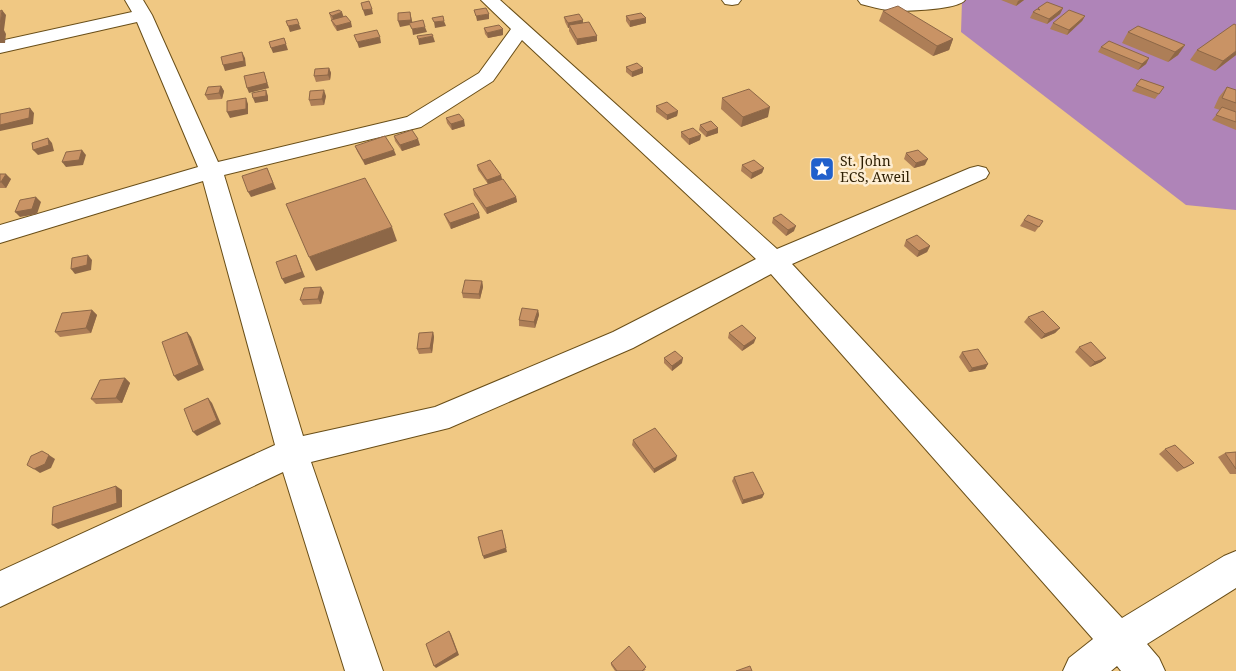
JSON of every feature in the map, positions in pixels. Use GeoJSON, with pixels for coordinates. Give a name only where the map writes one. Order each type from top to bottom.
{"type":"FeatureCollection","features":[{"type":"Feature","properties":{"kind":"street"},"geometry":{"type":"LineString","coordinates":[[490,0],[774,261],[1146,671]]}},
{"type":"Feature","properties":{"kind":"street"},"geometry":{"type":"LineString","coordinates":[[868,0],[889,5],[951,2],[956,0]]}},
{"type":"Feature","properties":{"kind":"street"},"geometry":{"type":"LineString","coordinates":[[0,47],[139,7],[211,171],[292,452],[364,671]]}},
{"type":"Feature","properties":{"kind":"street"},"geometry":{"type":"LineString","coordinates":[[0,234],[211,171],[414,122],[486,77],[521,29]]}},
{"type":"Feature","properties":{"kind":"street"},"geometry":{"type":"LineString","coordinates":[[0,589],[292,452],[438,419],[623,340],[774,261],[978,173]]}},
{"type":"Feature","properties":{"kind":"street"},"geometry":{"type":"LineString","coordinates":[[1082,671],[1119,641],[1236,568]]}},
{"type":"Feature","properties":{"kind":"shaded area"},"geometry":{"type":"Polygon","coordinates":[[[962,0],[1236,0],[1236,210],[1186,205],[961,32],[962,0]]]}},
{"type":"Feature","properties":{"kind":"building"},"geometry":{"type":"Polygon","coordinates":[[[369,1],[372,9],[363,10],[361,3],[369,1]]]}},
{"type":"Feature","properties":{"kind":"building"},"geometry":{"type":"Polygon","coordinates":[[[1047,2],[1063,8],[1049,19],[1033,12],[1037,9],[1040,10],[1038,8],[1047,2]]]}},
{"type":"Feature","properties":{"kind":"building"},"geometry":{"type":"Polygon","coordinates":[[[898,6],[953,39],[937,46],[883,11],[898,6]]]}},
{"type":"Feature","properties":{"kind":"building"},"geometry":{"type":"Polygon","coordinates":[[[486,8],[489,14],[476,16],[474,10],[486,8]]]}},
{"type":"Feature","properties":{"kind":"building"},"geometry":{"type":"Polygon","coordinates":[[[339,10],[342,12],[332,16],[329,13],[339,10]]]}},
{"type":"Feature","properties":{"kind":"building"},"geometry":{"type":"Polygon","coordinates":[[[1069,10],[1085,16],[1069,30],[1053,23],[1069,10]]]}},
{"type":"Feature","properties":{"kind":"building"},"geometry":{"type":"Polygon","coordinates":[[[410,12],[411,20],[398,21],[398,13],[410,12]]]}},
{"type":"Feature","properties":{"kind":"building"},"geometry":{"type":"Polygon","coordinates":[[[641,13],[646,18],[630,21],[626,16],[641,13]]]}},
{"type":"Feature","properties":{"kind":"building"},"geometry":{"type":"Polygon","coordinates":[[[579,14],[583,20],[568,23],[564,17],[579,14]]]}},
{"type":"Feature","properties":{"kind":"building"},"geometry":{"type":"Polygon","coordinates":[[[346,16],[351,22],[336,26],[331,20],[346,16]]]}},
{"type":"Feature","properties":{"kind":"building"},"geometry":{"type":"Polygon","coordinates":[[[443,16],[444,21],[434,22],[432,18],[443,16]]]}},
{"type":"Feature","properties":{"kind":"building"},"geometry":{"type":"Polygon","coordinates":[[[297,19],[299,24],[288,26],[286,21],[297,19]]]}},
{"type":"Feature","properties":{"kind":"building"},"geometry":{"type":"Polygon","coordinates":[[[423,20],[425,27],[412,29],[409,23],[423,20]]]}},
{"type":"Feature","properties":{"kind":"building"},"geometry":{"type":"Polygon","coordinates":[[[589,22],[597,36],[577,39],[569,25],[589,22]]]}},
{"type":"Feature","properties":{"kind":"building"},"geometry":{"type":"Polygon","coordinates":[[[1234,24],[1236,25],[1236,51],[1223,61],[1197,50],[1234,24]]]}},
{"type":"Feature","properties":{"kind":"building"},"geometry":{"type":"Polygon","coordinates":[[[499,25],[503,29],[487,33],[484,28],[499,25]]]}},
{"type":"Feature","properties":{"kind":"building"},"geometry":{"type":"Polygon","coordinates":[[[1138,26],[1185,45],[1175,52],[1128,32],[1138,26]]]}},
{"type":"Feature","properties":{"kind":"building"},"geometry":{"type":"Polygon","coordinates":[[[377,30],[380,37],[357,42],[354,35],[377,30]]]}},
{"type":"Feature","properties":{"kind":"building"},"geometry":{"type":"Polygon","coordinates":[[[432,34],[433,36],[418,39],[417,36],[432,34]]]}},
{"type":"Feature","properties":{"kind":"building"},"geometry":{"type":"Polygon","coordinates":[[[284,38],[286,44],[271,48],[269,42],[284,38]]]}},
{"type":"Feature","properties":{"kind":"building"},"geometry":{"type":"Polygon","coordinates":[[[1109,41],[1149,58],[1142,64],[1101,47],[1109,41]]]}},
{"type":"Feature","properties":{"kind":"building"},"geometry":{"type":"Polygon","coordinates":[[[242,52],[244,61],[223,65],[221,57],[242,52]]]}},
{"type":"Feature","properties":{"kind":"building"},"geometry":{"type":"Polygon","coordinates":[[[637,63],[643,68],[632,72],[626,67],[637,63]]]}},
{"type":"Feature","properties":{"kind":"building"},"geometry":{"type":"Polygon","coordinates":[[[329,68],[328,75],[314,76],[315,69],[329,68]]]}},
{"type":"Feature","properties":{"kind":"building"},"geometry":{"type":"Polygon","coordinates":[[[264,72],[267,83],[247,88],[244,76],[264,72]]]}},
{"type":"Feature","properties":{"kind":"building"},"geometry":{"type":"Polygon","coordinates":[[[1141,79],[1164,87],[1159,94],[1136,85],[1141,79]]]}},
{"type":"Feature","properties":{"kind":"building"},"geometry":{"type":"Polygon","coordinates":[[[221,86],[219,93],[205,95],[208,87],[221,86]]]}},
{"type":"Feature","properties":{"kind":"building"},"geometry":{"type":"Polygon","coordinates":[[[1227,87],[1236,90],[1236,103],[1222,98],[1227,87]]]}},
{"type":"Feature","properties":{"kind":"building"},"geometry":{"type":"Polygon","coordinates":[[[749,89],[770,107],[743,117],[722,98],[749,89]]]}},
{"type":"Feature","properties":{"kind":"building"},"geometry":{"type":"Polygon","coordinates":[[[266,90],[266,96],[253,98],[252,93],[266,90]]]}},
{"type":"Feature","properties":{"kind":"building"},"geometry":{"type":"Polygon","coordinates":[[[324,90],[322,99],[309,100],[310,91],[324,90]]]}},
{"type":"Feature","properties":{"kind":"building"},"geometry":{"type":"Polygon","coordinates":[[[246,98],[246,109],[227,112],[227,101],[246,98]]]}},
{"type":"Feature","properties":{"kind":"building"},"geometry":{"type":"Polygon","coordinates":[[[667,102],[678,111],[667,115],[656,106],[667,102]]]}},
{"type":"Feature","properties":{"kind":"building"},"geometry":{"type":"Polygon","coordinates":[[[1222,107],[1236,112],[1236,122],[1216,115],[1222,107]]]}},
{"type":"Feature","properties":{"kind":"building"},"geometry":{"type":"Polygon","coordinates":[[[30,108],[29,118],[0,125],[0,114],[30,108]]]}},
{"type":"Feature","properties":{"kind":"building"},"geometry":{"type":"Polygon","coordinates":[[[459,114],[464,120],[451,124],[446,118],[459,114]]]}},
{"type":"Feature","properties":{"kind":"building"},"geometry":{"type":"Polygon","coordinates":[[[711,121],[718,128],[707,132],[700,125],[711,121]]]}},
{"type":"Feature","properties":{"kind":"building"},"geometry":{"type":"Polygon","coordinates":[[[693,128],[701,135],[689,139],[681,132],[693,128]]]}},
{"type":"Feature","properties":{"kind":"building"},"geometry":{"type":"Polygon","coordinates":[[[412,130],[418,139],[400,145],[394,136],[412,130]]]}},
{"type":"Feature","properties":{"kind":"building"},"geometry":{"type":"Polygon","coordinates":[[[385,136],[394,150],[363,160],[355,146],[385,136]]]}},
{"type":"Feature","properties":{"kind":"building"},"geometry":{"type":"Polygon","coordinates":[[[48,138],[49,145],[33,150],[32,143],[48,138]]]}},
{"type":"Feature","properties":{"kind":"building"},"geometry":{"type":"Polygon","coordinates":[[[82,150],[79,160],[62,162],[66,152],[82,150]]]}},
{"type":"Feature","properties":{"kind":"building"},"geometry":{"type":"Polygon","coordinates":[[[918,150],[928,159],[916,163],[906,153],[918,150]]]}},
{"type":"Feature","properties":{"kind":"building"},"geometry":{"type":"Polygon","coordinates":[[[490,160],[501,175],[487,180],[477,165],[490,160]]]}},
{"type":"Feature","properties":{"kind":"building"},"geometry":{"type":"Polygon","coordinates":[[[754,160],[764,168],[752,173],[742,165],[754,160]]]}},
{"type":"Feature","properties":{"kind":"building"},"geometry":{"type":"Polygon","coordinates":[[[267,168],[273,183],[248,192],[242,176],[267,168]]]}},
{"type":"Feature","properties":{"kind":"building"},"geometry":{"type":"Polygon","coordinates":[[[0,174],[6,174],[1,182],[0,182],[0,174]]]}},
{"type":"Feature","properties":{"kind":"building"},"geometry":{"type":"Polygon","coordinates":[[[365,178],[392,227],[309,257],[286,204],[365,178]]]}},
{"type":"Feature","properties":{"kind":"building"},"geometry":{"type":"Polygon","coordinates":[[[503,179],[516,197],[486,208],[473,189],[503,179]]]}},
{"type":"Feature","properties":{"kind":"building"},"geometry":{"type":"Polygon","coordinates":[[[36,197],[32,209],[15,212],[20,200],[36,197]]]}},
{"type":"Feature","properties":{"kind":"building"},"geometry":{"type":"Polygon","coordinates":[[[473,203],[479,213],[450,223],[444,214],[473,203]]]}},
{"type":"Feature","properties":{"kind":"building"},"geometry":{"type":"Polygon","coordinates":[[[781,214],[796,226],[788,230],[773,218],[781,214]]]}},
{"type":"Feature","properties":{"kind":"building"},"geometry":{"type":"Polygon","coordinates":[[[1028,215],[1043,221],[1039,227],[1024,220],[1028,215]]]}},
{"type":"Feature","properties":{"kind":"building"},"geometry":{"type":"Polygon","coordinates":[[[917,235],[930,246],[919,251],[906,240],[917,235]]]}},
{"type":"Feature","properties":{"kind":"building"},"geometry":{"type":"Polygon","coordinates":[[[88,255],[87,265],[71,269],[72,258],[88,255]]]}},
{"type":"Feature","properties":{"kind":"building"},"geometry":{"type":"Polygon","coordinates":[[[296,255],[302,272],[282,279],[276,262],[296,255]]]}},
{"type":"Feature","properties":{"kind":"building"},"geometry":{"type":"Polygon","coordinates":[[[465,280],[482,281],[479,294],[462,293],[465,280]]]}},
{"type":"Feature","properties":{"kind":"building"},"geometry":{"type":"Polygon","coordinates":[[[321,287],[318,299],[300,300],[304,288],[321,287]]]}},
{"type":"Feature","properties":{"kind":"building"},"geometry":{"type":"Polygon","coordinates":[[[522,308],[538,310],[534,322],[519,320],[522,308]]]}},
{"type":"Feature","properties":{"kind":"building"},"geometry":{"type":"Polygon","coordinates":[[[92,310],[86,328],[55,332],[62,313],[92,310]]]}},
{"type":"Feature","properties":{"kind":"building"},"geometry":{"type":"Polygon","coordinates":[[[1043,311],[1060,328],[1045,334],[1028,317],[1043,311]]]}},
{"type":"Feature","properties":{"kind":"building"},"geometry":{"type":"Polygon","coordinates":[[[742,325],[756,338],[744,346],[729,333],[742,325]]]}},
{"type":"Feature","properties":{"kind":"building"},"geometry":{"type":"Polygon","coordinates":[[[187,332],[199,365],[174,376],[162,342],[187,332]]]}},
{"type":"Feature","properties":{"kind":"building"},"geometry":{"type":"Polygon","coordinates":[[[433,332],[430,348],[417,349],[419,333],[433,332]]]}},
{"type":"Feature","properties":{"kind":"building"},"geometry":{"type":"Polygon","coordinates":[[[1091,342],[1106,358],[1095,362],[1079,347],[1091,342]]]}},
{"type":"Feature","properties":{"kind":"building"},"geometry":{"type":"Polygon","coordinates":[[[978,349],[988,364],[972,368],[962,352],[978,349]]]}},
{"type":"Feature","properties":{"kind":"building"},"geometry":{"type":"Polygon","coordinates":[[[675,351],[683,358],[672,366],[664,358],[675,351]]]}},
{"type":"Feature","properties":{"kind":"building"},"geometry":{"type":"Polygon","coordinates":[[[125,378],[116,398],[91,399],[100,380],[125,378]]]}},
{"type":"Feature","properties":{"kind":"building"},"geometry":{"type":"Polygon","coordinates":[[[208,398],[217,420],[193,432],[184,409],[208,398]]]}},
{"type":"Feature","properties":{"kind":"building"},"geometry":{"type":"Polygon","coordinates":[[[655,428],[677,456],[654,469],[633,440],[655,428]]]}},
{"type":"Feature","properties":{"kind":"building"},"geometry":{"type":"Polygon","coordinates":[[[1175,445],[1194,463],[1184,468],[1165,449],[1175,445]]]}},
{"type":"Feature","properties":{"kind":"building"},"geometry":{"type":"Polygon","coordinates":[[[42,451],[49,455],[45,464],[34,469],[27,465],[31,456],[42,451]]]}},
{"type":"Feature","properties":{"kind":"building"},"geometry":{"type":"Polygon","coordinates":[[[1236,452],[1236,469],[1225,453],[1236,452]]]}},
{"type":"Feature","properties":{"kind":"building"},"geometry":{"type":"Polygon","coordinates":[[[753,472],[764,494],[743,500],[734,477],[753,472]]]}},
{"type":"Feature","properties":{"kind":"building"},"geometry":{"type":"Polygon","coordinates":[[[116,486],[117,503],[52,525],[53,507],[116,486]]]}},
{"type":"Feature","properties":{"kind":"building"},"geometry":{"type":"Polygon","coordinates":[[[502,530],[506,548],[483,556],[478,537],[502,530]]]}},
{"type":"Feature","properties":{"kind":"building"},"geometry":{"type":"Polygon","coordinates":[[[449,631],[457,652],[434,666],[426,644],[449,631]]]}},
{"type":"Feature","properties":{"kind":"building"},"geometry":{"type":"Polygon","coordinates":[[[629,646],[646,667],[642,671],[617,671],[611,663],[629,646]]]}},
{"type":"Feature","properties":{"kind":"building"},"geometry":{"type":"Polygon","coordinates":[[[750,666],[752,671],[736,671],[750,666]]]}},
{"type":"Feature","properties":{"kind":"place","name":"St. John ECS, Aweil"},"geometry":{"type":"Point","coordinates":[822,169]}}]}
